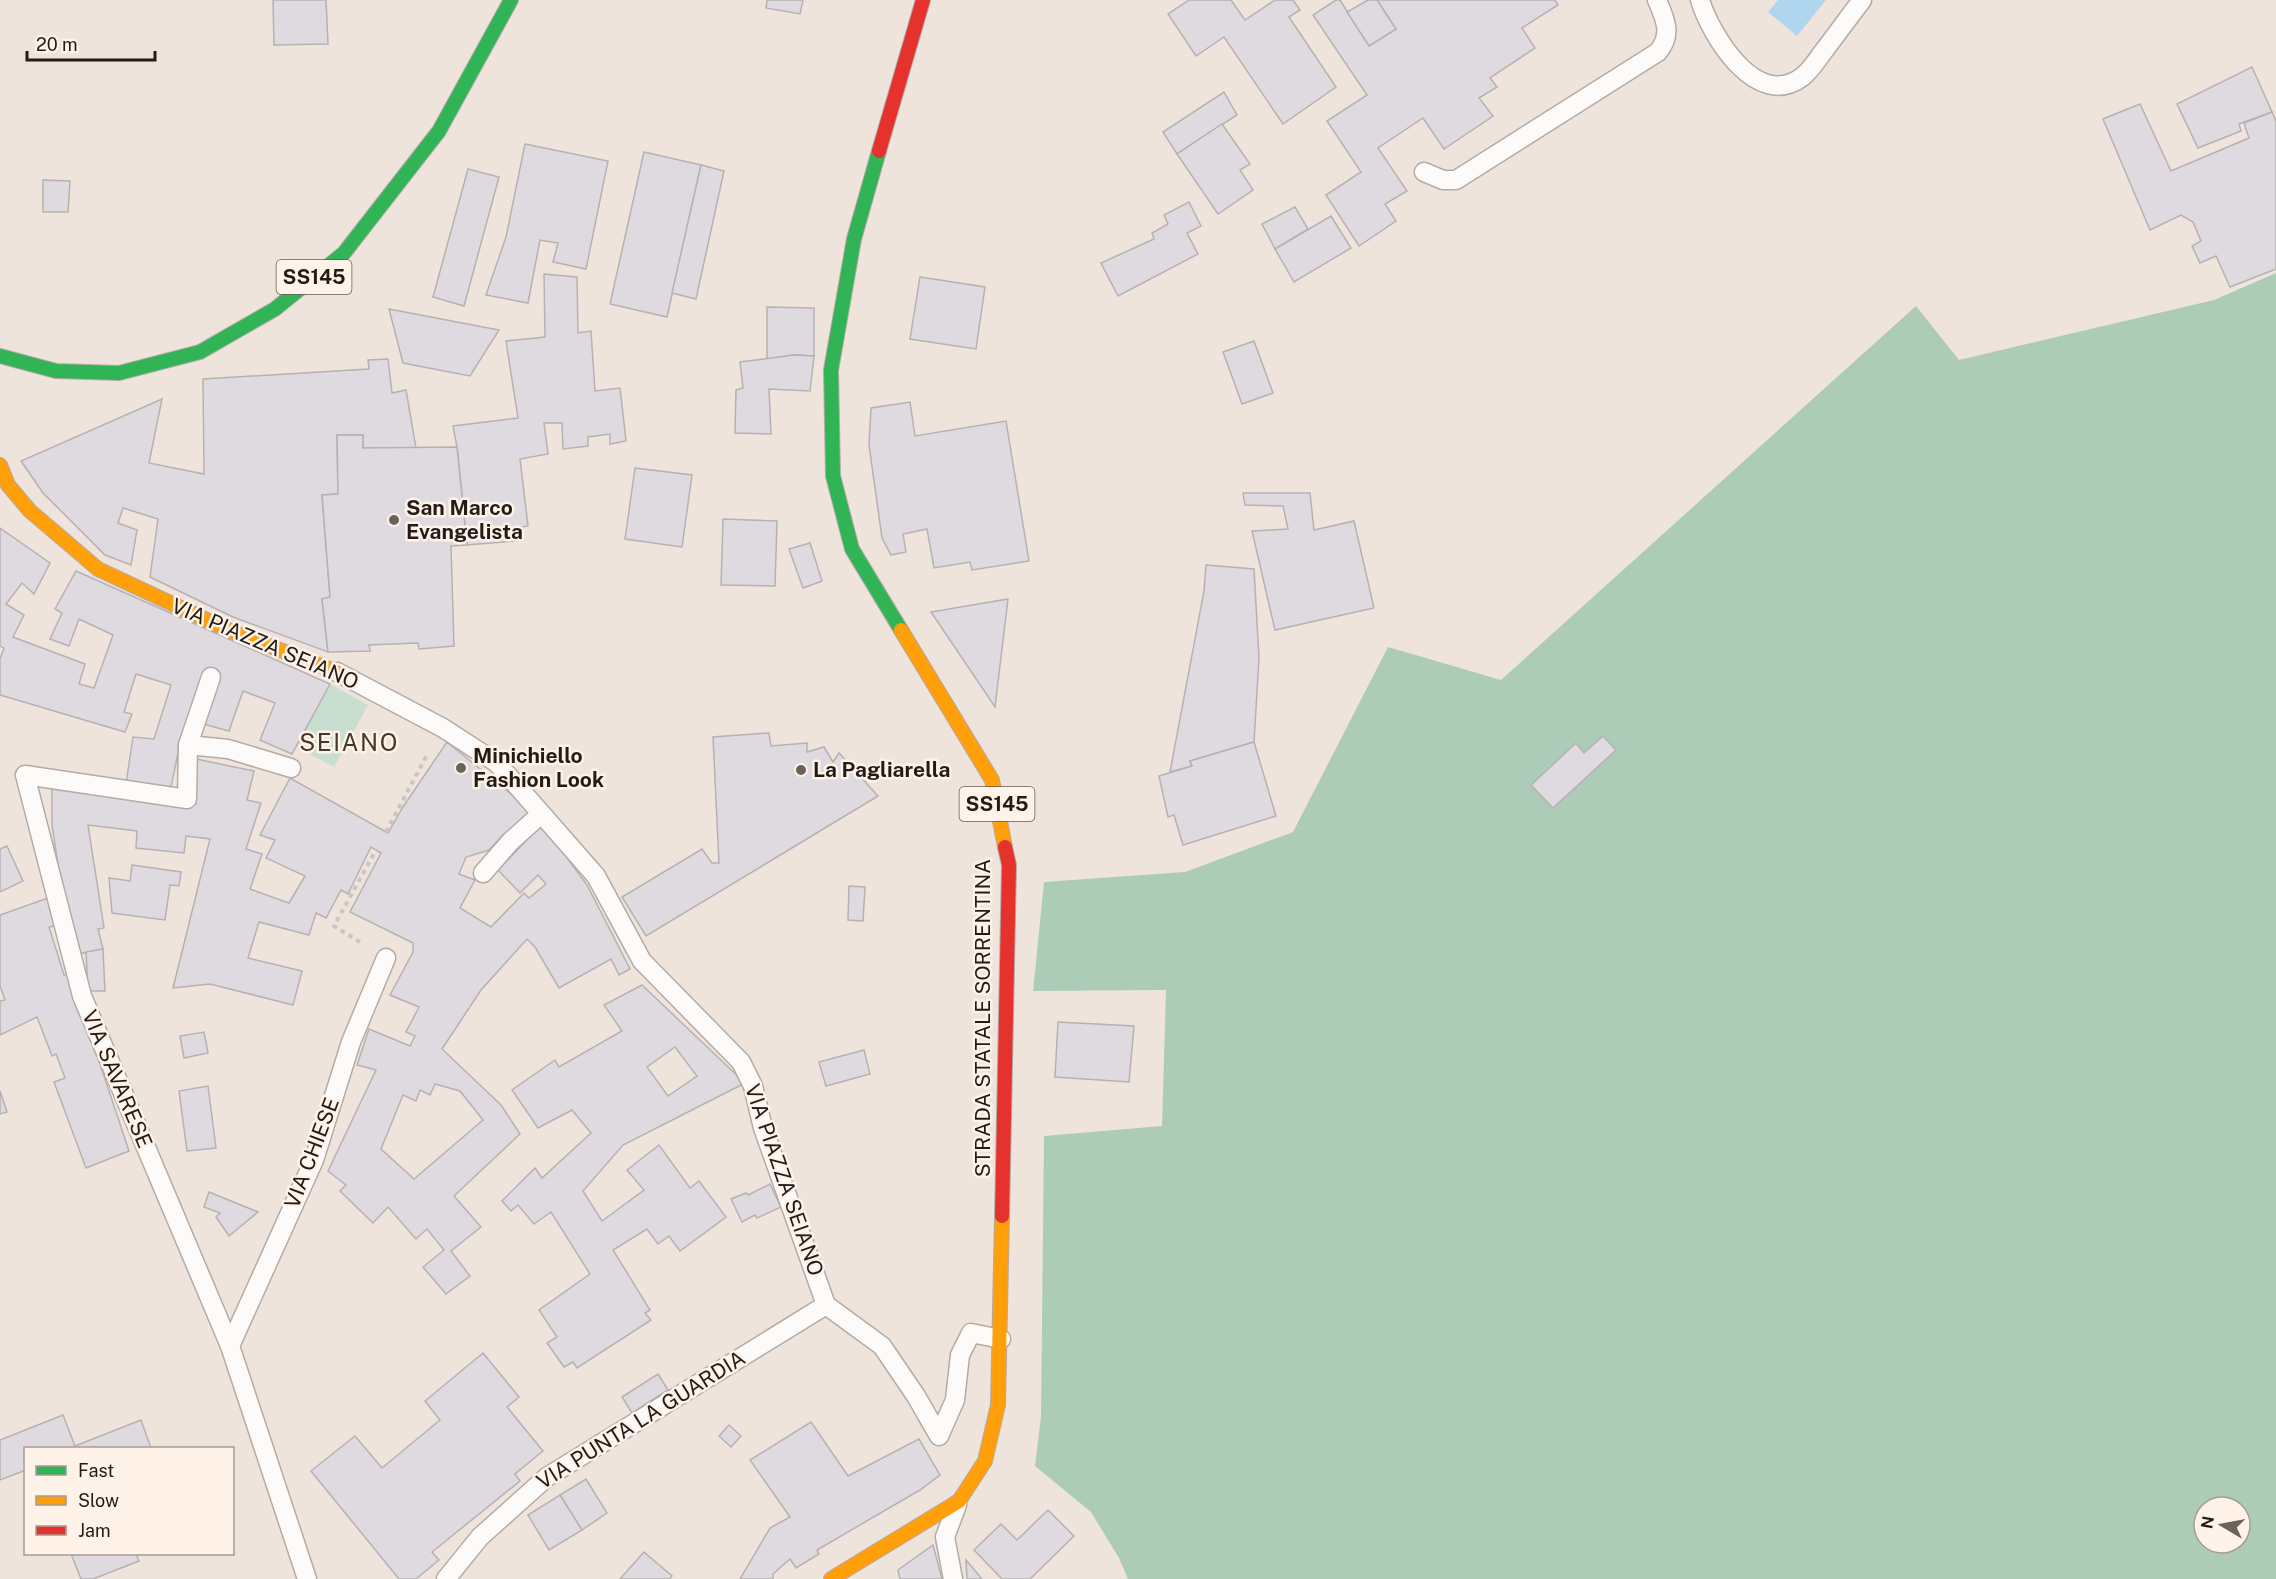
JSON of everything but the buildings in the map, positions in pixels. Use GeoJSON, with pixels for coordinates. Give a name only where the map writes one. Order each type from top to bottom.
{"type":"FeatureCollection","features":[{"type":"Feature","properties":{"kind":"main road","name":"SS145"},"geometry":{"type":"LineString","coordinates":[[0,356],[56,371],[118,373],[200,352],[275,309],[344,253],[439,131],[511,0]]}},
{"type":"Feature","properties":{"kind":"main road","name":"STRADA STATALE SORRENTINA"},"geometry":{"type":"LineString","coordinates":[[831,1579],[959,1501],[985,1461],[998,1405],[1009,865],[992,780],[852,549],[833,476],[831,370],[854,239],[923,0]]}},
{"type":"Feature","properties":{"kind":"main road","name":"VIA PIAZZA SEIANO"},"geometry":{"type":"LineString","coordinates":[[0,465],[8,486],[30,511],[98,569],[225,637],[337,672]]}},
{"type":"Feature","properties":{"kind":"lane"},"geometry":{"type":"LineString","coordinates":[[1424,172],[1443,180],[1456,180],[1658,52],[1665,43],[1666,23],[1657,0]]}},
{"type":"Feature","properties":{"kind":"lane"},"geometry":{"type":"LineString","coordinates":[[1700,0],[1729,56],[1750,76],[1767,84],[1782,86],[1802,77],[1862,0]]}},
{"type":"Feature","properties":{"kind":"lane","name":"VIA PIAZZA SEIANO"},"geometry":{"type":"LineString","coordinates":[[337,672],[443,728],[496,763],[596,876],[642,961],[741,1062],[753,1086],[763,1128],[826,1305],[882,1346],[916,1396],[939,1436],[955,1400],[960,1355],[972,1333],[1000,1339]]}},
{"type":"Feature","properties":{"kind":"lane","name":"VIA SAVARESE"},"geometry":{"type":"LineString","coordinates":[[211,677],[188,745],[187,799],[26,776],[82,996],[230,1346],[307,1579]]}},
{"type":"Feature","properties":{"kind":"lane"},"geometry":{"type":"LineString","coordinates":[[188,745],[228,749],[291,768]]}},
{"type":"Feature","properties":{"kind":"lane"},"geometry":{"type":"LineString","coordinates":[[483,873],[511,841],[541,814]]}},
{"type":"Feature","properties":{"kind":"lane","name":"VIA CHIESE"},"geometry":{"type":"LineString","coordinates":[[230,1346],[314,1160],[351,1042],[386,958]]}},
{"type":"Feature","properties":{"kind":"lane","name":"VIA PUNTA LA GUARDIA"},"geometry":{"type":"LineString","coordinates":[[446,1579],[480,1537],[547,1477],[826,1305]]}},
{"type":"Feature","properties":{"kind":"lane"},"geometry":{"type":"LineString","coordinates":[[953,1579],[945,1537],[959,1501]]}},
{"type":"Feature","properties":{"kind":"path"},"geometry":{"type":"LineString","coordinates":[[386,832],[443,728]]}},
{"type":"Feature","properties":{"kind":"path"},"geometry":{"type":"LineString","coordinates":[[376,850],[334,926],[386,958]]}},
{"type":"Feature","properties":{"kind":"green space"},"geometry":{"type":"Polygon","coordinates":[[[2276,273],[2276,1579],[1128,1579],[1119,1558],[1091,1512],[1035,1466],[1041,1417],[1044,1136],[1162,1126],[1166,990],[1033,991],[1044,882],[1185,872],[1293,832],[1388,647],[1501,680],[1916,306],[1959,360],[2214,300],[2276,273]]]}},
{"type":"Feature","properties":{"kind":"green space"},"geometry":{"type":"Polygon","coordinates":[[[330,684],[368,705],[334,767],[296,747],[330,684]]]}},
{"type":"Feature","properties":{"kind":"water"},"geometry":{"type":"Polygon","coordinates":[[[1778,0],[1826,0],[1797,36],[1768,12],[1778,0]]]}},
{"type":"Feature","properties":{"kind":"traffic: fast"},"geometry":{"type":"LineString","coordinates":[[0,356],[56,371],[119,373],[200,352],[275,309],[344,253],[439,131],[511,0]]}},
{"type":"Feature","properties":{"kind":"traffic: fast"},"geometry":{"type":"LineString","coordinates":[[879,151],[854,239],[831,370],[833,476],[852,549],[901,630]]}},
{"type":"Feature","properties":{"kind":"traffic: slow"},"geometry":{"type":"LineString","coordinates":[[0,465],[8,485],[30,511],[98,569],[228,630],[337,672]]}},
{"type":"Feature","properties":{"kind":"traffic: slow"},"geometry":{"type":"LineString","coordinates":[[901,630],[992,780],[1005,847]]}},
{"type":"Feature","properties":{"kind":"traffic: slow"},"geometry":{"type":"LineString","coordinates":[[831,1579],[959,1501],[985,1461],[998,1405],[1002,1216]]}},
{"type":"Feature","properties":{"kind":"traffic: jam"},"geometry":{"type":"LineString","coordinates":[[879,151],[923,0]]}},
{"type":"Feature","properties":{"kind":"traffic: jam"},"geometry":{"type":"LineString","coordinates":[[1002,1216],[1009,865],[1005,847]]}},
{"type":"Feature","properties":{"kind":"place","name":"San Marco Evangelista"},"geometry":{"type":"Point","coordinates":[394,520]}},
{"type":"Feature","properties":{"kind":"place","name":"Minichiello Fashion Look"},"geometry":{"type":"Point","coordinates":[461,768]}},
{"type":"Feature","properties":{"kind":"place","name":"La Pagliarella"},"geometry":{"type":"Point","coordinates":[801,770]}},
{"type":"Feature","properties":{"kind":"district","name":"SEIANO"},"geometry":{"type":"Point","coordinates":[349,743]}}]}
